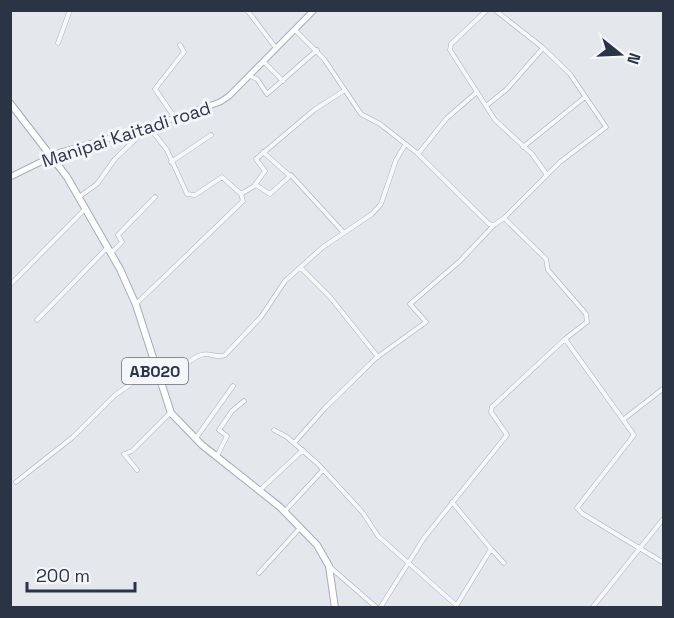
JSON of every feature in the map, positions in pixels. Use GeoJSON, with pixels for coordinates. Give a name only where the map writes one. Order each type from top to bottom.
{"type":"FeatureCollection","features":[{"type":"Feature","properties":{"kind":"main road","name":"Manipai Kaitadi road"},"geometry":{"type":"LineString","coordinates":[[10,177],[51,156],[148,127],[220,102],[250,76],[314,10]]}},
{"type":"Feature","properties":{"kind":"main road","name":"AB020"},"geometry":{"type":"LineString","coordinates":[[10,103],[79,197],[109,251],[136,305],[154,368],[171,413],[217,457],[285,511],[317,545],[329,566],[335,608]]}},
{"type":"Feature","properties":{"kind":"street"},"geometry":{"type":"LineString","coordinates":[[58,43],[70,10]]}},
{"type":"Feature","properties":{"kind":"street"},"geometry":{"type":"LineString","coordinates":[[247,10],[277,48]]}},
{"type":"Feature","properties":{"kind":"street"},"geometry":{"type":"LineString","coordinates":[[487,10],[451,44],[450,50],[495,120],[524,147],[547,175]]}},
{"type":"Feature","properties":{"kind":"street"},"geometry":{"type":"LineString","coordinates":[[294,443],[325,408],[378,357],[426,322],[410,304],[467,254],[560,162],[605,129],[570,74],[543,48],[495,10]]}},
{"type":"Feature","properties":{"kind":"street"},"geometry":{"type":"LineString","coordinates":[[295,30],[317,50],[361,114],[380,124],[418,154],[489,224],[494,225]]}},
{"type":"Feature","properties":{"kind":"street"},"geometry":{"type":"LineString","coordinates":[[175,118],[155,89],[180,61],[184,52],[180,45]]}},
{"type":"Feature","properties":{"kind":"street"},"geometry":{"type":"LineString","coordinates":[[486,106],[507,89],[543,48]]}},
{"type":"Feature","properties":{"kind":"street"},"geometry":{"type":"LineString","coordinates":[[250,76],[257,79],[267,94],[317,50]]}},
{"type":"Feature","properties":{"kind":"street"},"geometry":{"type":"LineString","coordinates":[[264,62],[283,81]]}},
{"type":"Feature","properties":{"kind":"street"},"geometry":{"type":"LineString","coordinates":[[241,194],[254,186],[265,171],[256,159],[262,152],[285,136],[314,110],[345,90]]}},
{"type":"Feature","properties":{"kind":"street"},"geometry":{"type":"LineString","coordinates":[[418,154],[447,118],[477,92]]}},
{"type":"Feature","properties":{"kind":"street"},"geometry":{"type":"LineString","coordinates":[[524,147],[585,97]]}},
{"type":"Feature","properties":{"kind":"street"},"geometry":{"type":"LineString","coordinates":[[79,197],[97,184],[115,159],[148,127],[167,150],[171,162],[191,196],[210,187],[222,177],[241,194],[243,204],[136,305]]}},
{"type":"Feature","properties":{"kind":"street"},"geometry":{"type":"LineString","coordinates":[[171,162],[211,135]]}},
{"type":"Feature","properties":{"kind":"street"},"geometry":{"type":"LineString","coordinates":[[160,384],[192,359],[206,354],[220,357],[225,355],[261,317],[285,281],[323,247],[372,214],[381,204],[396,160],[405,145]]}},
{"type":"Feature","properties":{"kind":"street"},"geometry":{"type":"LineString","coordinates":[[262,152],[290,176],[344,233]]}},
{"type":"Feature","properties":{"kind":"street"},"geometry":{"type":"LineString","coordinates":[[254,186],[259,185],[270,194],[290,176]]}},
{"type":"Feature","properties":{"kind":"street"},"geometry":{"type":"LineString","coordinates":[[37,320],[109,251],[122,242],[118,235],[155,197]]}},
{"type":"Feature","properties":{"kind":"street"},"geometry":{"type":"LineString","coordinates":[[10,285],[86,208]]}},
{"type":"Feature","properties":{"kind":"street"},"geometry":{"type":"LineString","coordinates":[[329,566],[379,608],[452,502],[507,435],[491,412],[492,406],[565,339],[587,322],[586,314],[548,270],[546,259],[504,218]]}},
{"type":"Feature","properties":{"kind":"street"},"geometry":{"type":"LineString","coordinates":[[301,268],[330,297],[378,357]]}},
{"type":"Feature","properties":{"kind":"street"},"geometry":{"type":"LineString","coordinates":[[565,339],[634,435],[577,508],[583,514],[663,563]]}},
{"type":"Feature","properties":{"kind":"street"},"geometry":{"type":"LineString","coordinates":[[16,482],[73,437],[115,395],[154,368]]}},
{"type":"Feature","properties":{"kind":"street"},"geometry":{"type":"LineString","coordinates":[[195,438],[233,386]]}},
{"type":"Feature","properties":{"kind":"street"},"geometry":{"type":"LineString","coordinates":[[624,419],[663,388]]}},
{"type":"Feature","properties":{"kind":"street"},"geometry":{"type":"LineString","coordinates":[[217,457],[227,436],[219,430],[244,400]]}},
{"type":"Feature","properties":{"kind":"street"},"geometry":{"type":"LineString","coordinates":[[137,470],[124,454],[132,451],[171,413]]}},
{"type":"Feature","properties":{"kind":"street"},"geometry":{"type":"LineString","coordinates":[[274,430],[303,450],[363,513],[378,536],[456,606],[491,549]]}},
{"type":"Feature","properties":{"kind":"street"},"geometry":{"type":"LineString","coordinates":[[259,491],[303,450]]}},
{"type":"Feature","properties":{"kind":"street"},"geometry":{"type":"LineString","coordinates":[[285,511],[323,470]]}},
{"type":"Feature","properties":{"kind":"street"},"geometry":{"type":"LineString","coordinates":[[452,502],[504,563]]}},
{"type":"Feature","properties":{"kind":"street"},"geometry":{"type":"LineString","coordinates":[[592,608],[637,548],[663,518]]}},
{"type":"Feature","properties":{"kind":"street"},"geometry":{"type":"LineString","coordinates":[[259,573],[301,527]]}}]}
